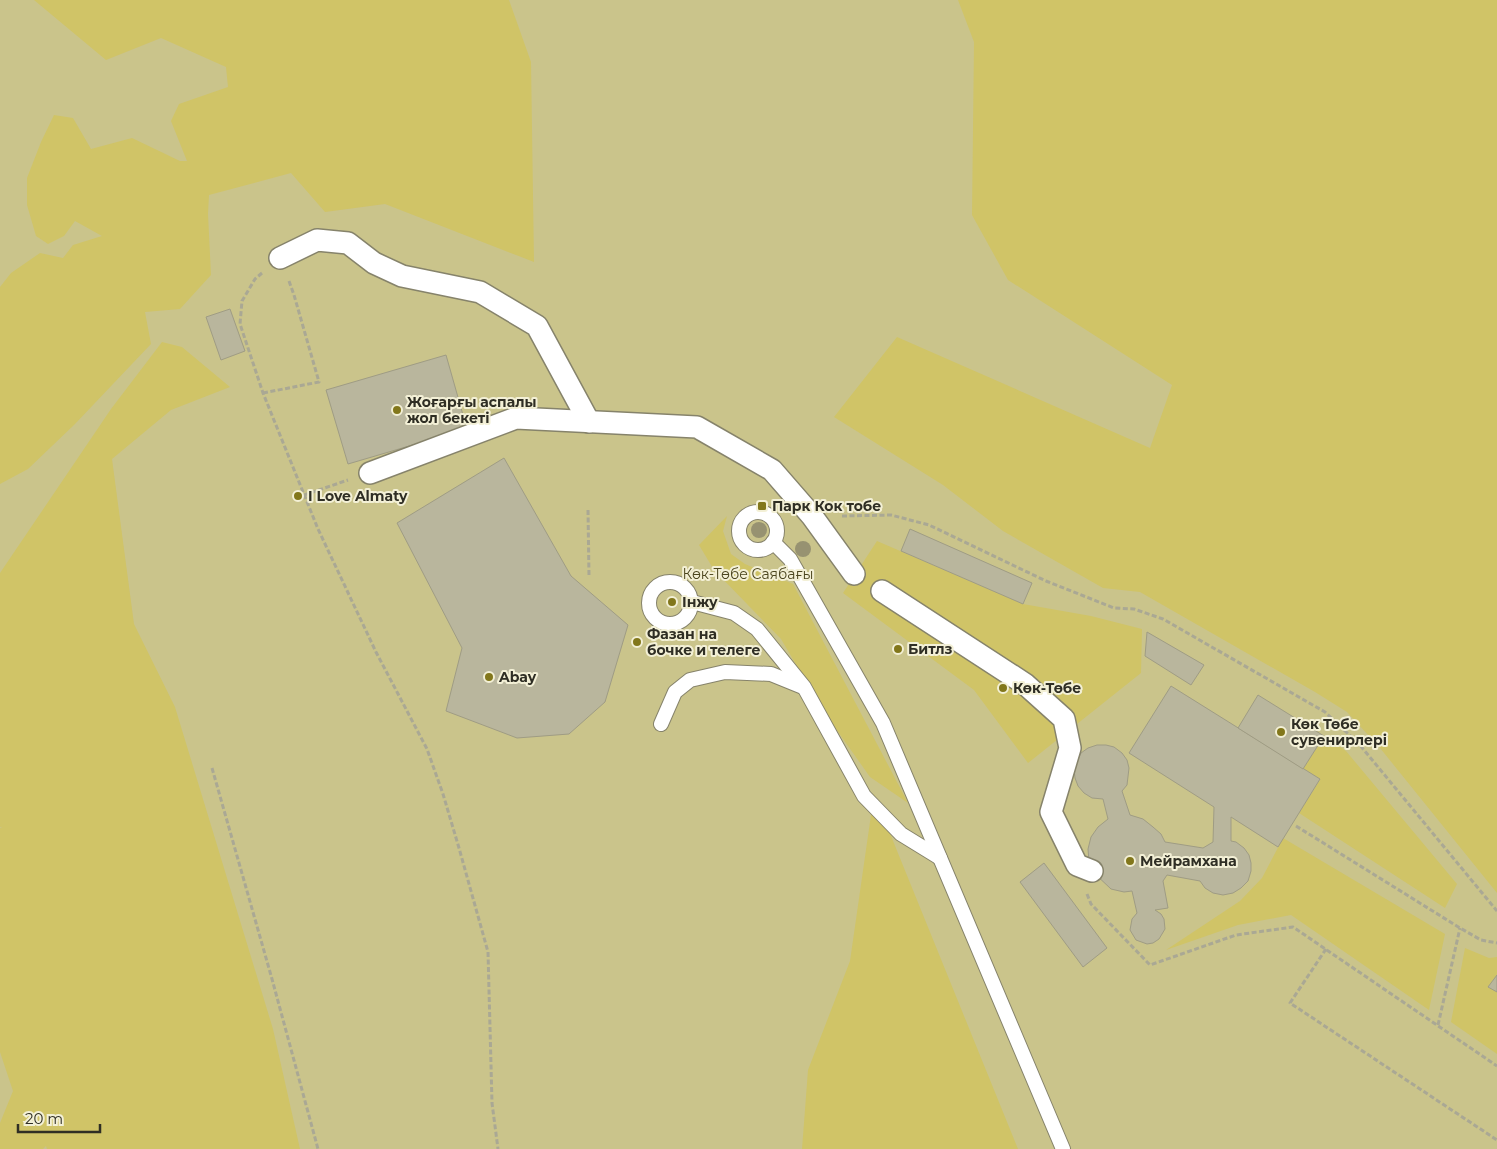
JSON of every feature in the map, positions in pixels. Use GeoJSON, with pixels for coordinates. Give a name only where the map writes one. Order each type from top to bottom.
{"type":"FeatureCollection","features":[{"type":"Feature","properties":{"kind":"street"},"geometry":{"type":"LineString","coordinates":[[280,258],[317,240],[348,243],[374,262],[402,276],[480,292],[537,326],[589,422]]}},
{"type":"Feature","properties":{"kind":"street"},"geometry":{"type":"LineString","coordinates":[[370,473],[516,418],[697,427],[772,470],[812,516],[854,574]]}},
{"type":"Feature","properties":{"kind":"street"},"geometry":{"type":"LineString","coordinates":[[882,591],[1025,684],[1064,719],[1070,748],[1051,812],[1084,868]]}},
{"type":"Feature","properties":{"kind":"lane"},"geometry":{"type":"LineString","coordinates":[[773,542],[790,560],[883,723],[1063,1149]]}},
{"type":"Feature","properties":{"kind":"lane"},"geometry":{"type":"LineString","coordinates":[[692,602],[734,613],[757,629],[804,687],[864,796],[901,834],[940,858]]}},
{"type":"Feature","properties":{"kind":"lane"},"geometry":{"type":"LineString","coordinates":[[661,724],[675,692],[690,680],[725,672],[771,674],[804,687]]}},
{"type":"Feature","properties":{"kind":"path"},"geometry":{"type":"LineString","coordinates":[[280,258],[255,279],[242,301],[240,324],[263,393],[318,529],[376,652],[427,749],[459,848],[488,952],[492,1103],[498,1149]]}},
{"type":"Feature","properties":{"kind":"path"},"geometry":{"type":"LineString","coordinates":[[263,393],[319,382],[294,295]]}},
{"type":"Feature","properties":{"kind":"path"},"geometry":{"type":"LineString","coordinates":[[304,495],[370,473]]}},
{"type":"Feature","properties":{"kind":"path"},"geometry":{"type":"LineString","coordinates":[[588,510],[589,576]]}},
{"type":"Feature","properties":{"kind":"path"},"geometry":{"type":"LineString","coordinates":[[812,516],[891,515],[929,525],[1046,580],[1114,608],[1134,609],[1163,619],[1325,712],[1359,744],[1497,911]]}},
{"type":"Feature","properties":{"kind":"path"},"geometry":{"type":"LineString","coordinates":[[212,768],[318,1149]]}},
{"type":"Feature","properties":{"kind":"path"},"geometry":{"type":"LineString","coordinates":[[1296,826],[1460,928],[1481,940],[1497,943]]}},
{"type":"Feature","properties":{"kind":"path"},"geometry":{"type":"LineString","coordinates":[[1084,868],[1091,904],[1150,965],[1236,935],[1293,927],[1497,1066]]}},
{"type":"Feature","properties":{"kind":"path"},"geometry":{"type":"LineString","coordinates":[[1438,1025],[1460,928]]}},
{"type":"Feature","properties":{"kind":"path"},"geometry":{"type":"LineString","coordinates":[[1326,949],[1290,1002],[1497,1140]]}},
{"type":"Feature","properties":{"kind":"green space","name":"Көк-Төбе Саябағы"},"geometry":{"type":"Polygon","coordinates":[[[0,0],[1497,0],[1497,1149],[0,1149],[0,0]]]}},
{"type":"Feature","properties":{"kind":"green space"},"geometry":{"type":"Polygon","coordinates":[[[34,0],[509,0],[531,62],[534,262],[385,204],[325,212],[291,173],[209,195],[211,275],[180,309],[145,312],[151,344],[75,424],[28,469],[0,484],[0,287],[11,273],[40,253],[63,258],[73,245],[102,236],[75,221],[64,236],[48,244],[36,236],[27,205],[27,178],[54,115],[73,118],[91,149],[132,138],[180,161],[187,161],[171,121],[179,104],[228,87],[226,67],[161,38],[106,60],[34,0]]]}},
{"type":"Feature","properties":{"kind":"green space"},"geometry":{"type":"Polygon","coordinates":[[[958,0],[1497,0],[1497,893],[1380,748],[1347,712],[1140,592],[1103,588],[1003,531],[943,485],[834,417],[897,337],[1150,448],[1172,385],[1008,280],[972,215],[974,42],[958,0]]]}},
{"type":"Feature","properties":{"kind":"green space"},"geometry":{"type":"Polygon","coordinates":[[[162,342],[182,347],[230,387],[171,410],[112,459],[134,624],[175,707],[273,1029],[300,1149],[47,1149],[46,1146],[43,1149],[0,1149],[0,1123],[13,1091],[0,1052],[0,828],[2,828],[0,827],[0,573],[111,409],[162,342]]]}},
{"type":"Feature","properties":{"kind":"green space"},"geometry":{"type":"Polygon","coordinates":[[[727,516],[723,531],[731,554],[745,564],[793,584],[908,803],[870,777],[824,712],[781,639],[714,570],[699,545],[727,516]]]}},
{"type":"Feature","properties":{"kind":"green space"},"geometry":{"type":"Polygon","coordinates":[[[877,541],[1023,604],[1091,616],[1142,629],[1141,673],[1028,763],[974,690],[843,593],[877,541]]]}},
{"type":"Feature","properties":{"kind":"green space"},"geometry":{"type":"Polygon","coordinates":[[[1324,736],[1346,751],[1457,884],[1445,908],[1299,813],[1320,780],[1303,769],[1324,736]]]}},
{"type":"Feature","properties":{"kind":"green space"},"geometry":{"type":"Polygon","coordinates":[[[874,794],[1018,1149],[802,1149],[808,1070],[850,961],[874,794]]]}},
{"type":"Feature","properties":{"kind":"green space"},"geometry":{"type":"Polygon","coordinates":[[[1283,838],[1445,934],[1429,1010],[1291,915],[1238,925],[1166,950],[1240,901],[1262,878],[1283,838]]]}},
{"type":"Feature","properties":{"kind":"green space"},"geometry":{"type":"Polygon","coordinates":[[[1465,948],[1489,958],[1497,957],[1497,975],[1488,987],[1497,992],[1497,1054],[1451,1022],[1465,948]]]}},
{"type":"Feature","properties":{"kind":"building"},"geometry":{"type":"Polygon","coordinates":[[[230,309],[245,351],[221,360],[206,317],[230,309]]]}},
{"type":"Feature","properties":{"kind":"building","name":"Жоғарғы аспалы жол бекеті"},"geometry":{"type":"Polygon","coordinates":[[[446,355],[467,429],[348,464],[326,390],[446,355]]]}},
{"type":"Feature","properties":{"kind":"building"},"geometry":{"type":"Polygon","coordinates":[[[504,458],[571,576],[628,625],[605,702],[569,734],[517,738],[446,711],[462,648],[397,523],[504,458]]]}},
{"type":"Feature","properties":{"kind":"building"},"geometry":{"type":"Polygon","coordinates":[[[910,529],[1032,583],[1023,604],[901,551],[910,529]]]}},
{"type":"Feature","properties":{"kind":"building"},"geometry":{"type":"Polygon","coordinates":[[[1147,632],[1204,665],[1191,685],[1145,656],[1147,632]]]}},
{"type":"Feature","properties":{"kind":"building"},"geometry":{"type":"Polygon","coordinates":[[[1171,686],[1320,779],[1278,847],[1231,817],[1231,841],[1244,848],[1249,855],[1251,863],[1248,881],[1241,888],[1233,893],[1223,895],[1213,893],[1205,888],[1200,881],[1167,875],[1163,881],[1168,908],[1155,910],[1164,919],[1165,929],[1159,939],[1147,944],[1136,940],[1130,930],[1132,919],[1137,913],[1132,891],[1124,892],[1111,889],[1093,872],[1089,861],[1088,849],[1091,837],[1098,827],[1108,819],[1103,799],[1092,798],[1084,793],[1078,786],[1074,769],[1081,753],[1088,748],[1097,745],[1114,747],[1127,760],[1129,768],[1127,785],[1122,791],[1130,815],[1143,819],[1161,834],[1165,842],[1203,848],[1213,842],[1214,807],[1129,753],[1171,686]]]}},
{"type":"Feature","properties":{"kind":"building","name":"Көк Төбе сувенирлері"},"geometry":{"type":"Polygon","coordinates":[[[1258,695],[1324,736],[1303,769],[1238,728],[1258,695]]]}},
{"type":"Feature","properties":{"kind":"building"},"geometry":{"type":"Polygon","coordinates":[[[1044,863],[1107,948],[1083,967],[1020,882],[1044,863]]]}},
{"type":"Feature","properties":{"kind":"building"},"geometry":{"type":"Polygon","coordinates":[[[1497,975],[1497,992],[1488,987],[1497,975]]]}},
{"type":"Feature","properties":{"kind":"place","name":"Жоғарғы аспалы жол бекеті"},"geometry":{"type":"Point","coordinates":[397,410]}},
{"type":"Feature","properties":{"kind":"place","name":"I Love Almaty"},"geometry":{"type":"Point","coordinates":[298,496]}},
{"type":"Feature","properties":{"kind":"place","name":"Парк Кок тобе"},"geometry":{"type":"Point","coordinates":[762,506]}},
{"type":"Feature","properties":{"kind":"place","name":"Інжу"},"geometry":{"type":"Point","coordinates":[672,602]}},
{"type":"Feature","properties":{"kind":"place","name":"Фазан на бочке и телеге"},"geometry":{"type":"Point","coordinates":[637,642]}},
{"type":"Feature","properties":{"kind":"place","name":"Битлз"},"geometry":{"type":"Point","coordinates":[898,649]}},
{"type":"Feature","properties":{"kind":"place","name":"Abay"},"geometry":{"type":"Point","coordinates":[489,677]}},
{"type":"Feature","properties":{"kind":"place","name":"Көк-Төбе"},"geometry":{"type":"Point","coordinates":[1003,688]}},
{"type":"Feature","properties":{"kind":"place","name":"Көк Төбе сувенирлері"},"geometry":{"type":"Point","coordinates":[1281,732]}},
{"type":"Feature","properties":{"kind":"place","name":"Мейрамхана"},"geometry":{"type":"Point","coordinates":[1130,861]}}]}
